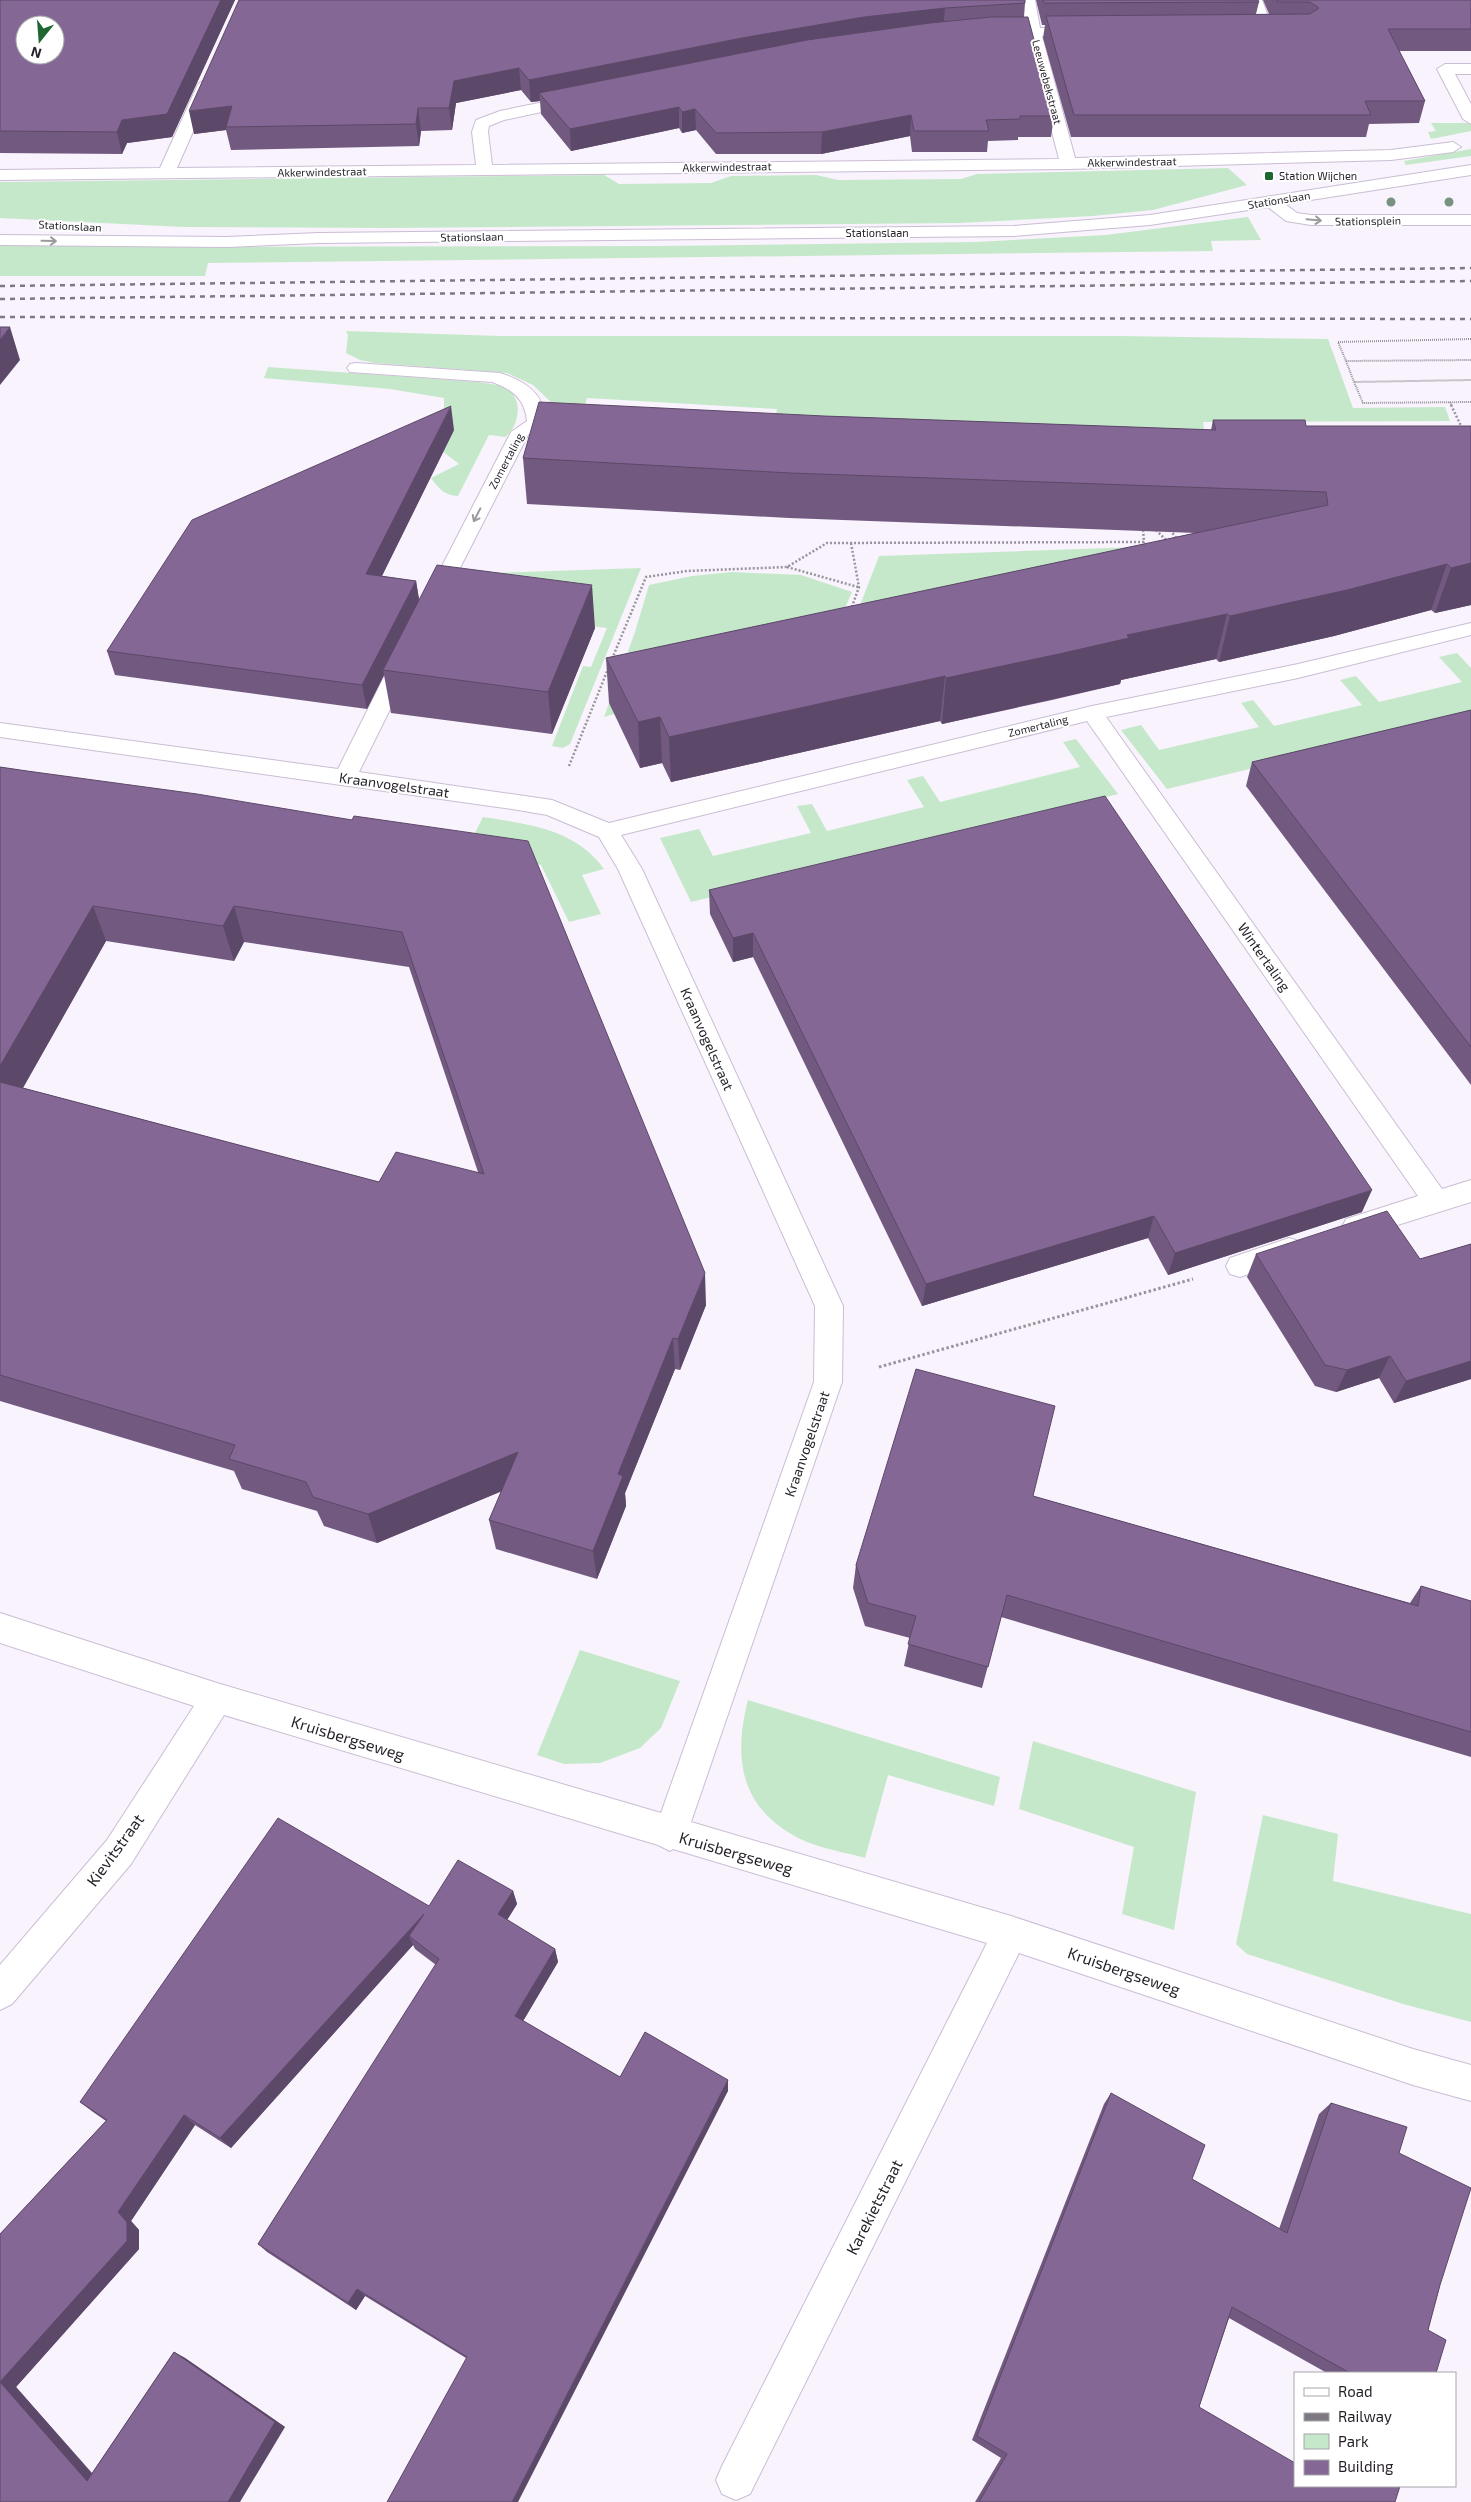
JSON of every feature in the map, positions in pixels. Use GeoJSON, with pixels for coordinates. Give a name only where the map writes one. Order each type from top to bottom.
{"type":"FeatureCollection","features":[{"type":"Feature","properties":{"kind":"street","name":"Leeuwebekstraat"},"geometry":{"type":"LineString","coordinates":[[1028,0],[1034,32],[1068,164]]}},
{"type":"Feature","properties":{"kind":"street"},"geometry":{"type":"LineString","coordinates":[[1256,0],[1266,30]]}},
{"type":"Feature","properties":{"kind":"street"},"geometry":{"type":"LineString","coordinates":[[1246,30],[1285,30]]}},
{"type":"Feature","properties":{"kind":"street"},"geometry":{"type":"LineString","coordinates":[[979,33],[1101,31]]}},
{"type":"Feature","properties":{"kind":"street"},"geometry":{"type":"LineString","coordinates":[[166,174],[212,69]]}},
{"type":"Feature","properties":{"kind":"street"},"geometry":{"type":"LineString","coordinates":[[1471,69],[1445,69],[1471,119]]}},
{"type":"Feature","properties":{"kind":"street"},"geometry":{"type":"LineString","coordinates":[[484,169],[480,132],[482,123],[500,116],[595,96]]}},
{"type":"Feature","properties":{"kind":"street","name":"Akkerwindestraat"},"geometry":{"type":"LineString","coordinates":[[0,174],[166,174],[1068,164],[1391,155],[1453,147]]}},
{"type":"Feature","properties":{"kind":"street","name":"Stationslaan"},"geometry":{"type":"LineString","coordinates":[[1430,175],[1471,165]]}},
{"type":"Feature","properties":{"kind":"street","name":"Stationslaan"},"geometry":{"type":"LineString","coordinates":[[0,240],[227,242],[319,238],[1014,231],[1150,220],[1471,170]]}},
{"type":"Feature","properties":{"kind":"street","name":"Stationsplein"},"geometry":{"type":"LineString","coordinates":[[1271,201],[1286,214],[1311,220],[1471,220]]}},
{"type":"Feature","properties":{"kind":"street","name":"Stationslaan"},"geometry":{"type":"LineString","coordinates":[[24,224],[319,238]]}},
{"type":"Feature","properties":{"kind":"street"},"geometry":{"type":"LineString","coordinates":[[356,368],[502,379],[522,389],[532,399],[536,413],[536,423]]}},
{"type":"Feature","properties":{"kind":"street","name":"Zomertaling"},"geometry":{"type":"LineString","coordinates":[[344,778],[520,432],[536,423],[590,424]]}},
{"type":"Feature","properties":{"kind":"street","name":"Zomertaling"},"geometry":{"type":"LineString","coordinates":[[607,831],[1092,713],[1298,671],[1471,629]]}},
{"type":"Feature","properties":{"kind":"street","name":"Wintertaling"},"geometry":{"type":"LineString","coordinates":[[1092,713],[1436,1201]]}},
{"type":"Feature","properties":{"kind":"street","name":"Kraanvogelstraat"},"geometry":{"type":"LineString","coordinates":[[0,730],[552,808],[607,831],[630,869],[829,1306],[828,1382],[670,1834]]}},
{"type":"Feature","properties":{"kind":"street"},"geometry":{"type":"LineString","coordinates":[[1240,1266],[1471,1191]]}},
{"type":"Feature","properties":{"kind":"street","name":"Kruisbergseweg"},"geometry":{"type":"LineString","coordinates":[[0,1628],[216,1698],[670,1834],[1011,1933],[1413,2067],[1471,2083]]}},
{"type":"Feature","properties":{"kind":"street","name":"Kievitstraat"},"geometry":{"type":"LineString","coordinates":[[0,1992],[119,1852],[216,1698]]}},
{"type":"Feature","properties":{"kind":"street","name":"Karekietstraat"},"geometry":{"type":"LineString","coordinates":[[736,2480],[1011,1933]]}},
{"type":"Feature","properties":{"kind":"path"},"geometry":{"type":"LineString","coordinates":[[1471,340],[1338,342],[1363,403],[1471,402]]}},
{"type":"Feature","properties":{"kind":"path"},"geometry":{"type":"LineString","coordinates":[[1346,361],[1471,360]]}},
{"type":"Feature","properties":{"kind":"path"},"geometry":{"type":"LineString","coordinates":[[1354,382],[1471,380]]}},
{"type":"Feature","properties":{"kind":"path"},"geometry":{"type":"LineString","coordinates":[[1450,402],[1464,433]]}},
{"type":"Feature","properties":{"kind":"path"},"geometry":{"type":"LineString","coordinates":[[787,567],[827,543],[1144,542],[1142,520]]}},
{"type":"Feature","properties":{"kind":"path"},"geometry":{"type":"LineString","coordinates":[[1169,528],[1181,543]]}},
{"type":"Feature","properties":{"kind":"path"},"geometry":{"type":"LineString","coordinates":[[1143,529],[1157,530],[1172,546]]}},
{"type":"Feature","properties":{"kind":"path"},"geometry":{"type":"LineString","coordinates":[[848,615],[859,587],[851,543]]}},
{"type":"Feature","properties":{"kind":"path"},"geometry":{"type":"LineString","coordinates":[[612,660],[646,577],[687,571],[787,567],[859,587]]}},
{"type":"Feature","properties":{"kind":"path"},"geometry":{"type":"LineString","coordinates":[[552,808],[608,669]]}},
{"type":"Feature","properties":{"kind":"path"},"geometry":{"type":"LineString","coordinates":[[828,1382],[1240,1266]]}},
{"type":"Feature","properties":{"kind":"green space"},"geometry":{"type":"Polygon","coordinates":[[[1431,123],[1471,123],[1471,131],[1431,139],[1428,132],[1436,131],[1431,123]]]}},
{"type":"Feature","properties":{"kind":"green space"},"geometry":{"type":"Polygon","coordinates":[[[1471,149],[1471,156],[1406,165],[1404,161],[1471,149]]]}},
{"type":"Feature","properties":{"kind":"green space"},"geometry":{"type":"Polygon","coordinates":[[[1228,168],[1247,185],[1153,210],[1093,216],[960,223],[386,228],[184,227],[0,218],[0,182],[604,175],[619,184],[711,183],[731,176],[816,175],[838,180],[961,179],[977,174],[1228,168]]]}},
{"type":"Feature","properties":{"kind":"green space"},"geometry":{"type":"Polygon","coordinates":[[[1248,217],[1261,240],[1211,241],[1213,251],[208,263],[205,276],[0,276],[0,245],[148,247],[662,246],[975,242],[1106,235],[1248,217]]]}},
{"type":"Feature","properties":{"kind":"green space"},"geometry":{"type":"Polygon","coordinates":[[[346,331],[500,336],[1119,336],[1328,339],[1353,408],[1445,407],[1450,421],[1203,422],[1204,429],[774,426],[777,409],[587,398],[582,415],[557,408],[533,385],[507,373],[375,363],[360,360],[346,353],[348,335],[346,331]]]}},
{"type":"Feature","properties":{"kind":"green space"},"geometry":{"type":"Polygon","coordinates":[[[268,367],[479,382],[497,385],[507,389],[516,399],[518,413],[514,427],[505,437],[489,435],[458,496],[442,491],[431,478],[459,464],[428,440],[444,411],[444,398],[390,389],[264,378],[268,367]]]}},
{"type":"Feature","properties":{"kind":"green space"},"geometry":{"type":"Polygon","coordinates":[[[1166,546],[849,634],[879,556],[1166,546]]]}},
{"type":"Feature","properties":{"kind":"green space"},"geometry":{"type":"Polygon","coordinates":[[[641,568],[570,744],[563,748],[552,746],[583,666],[591,667],[607,628],[460,610],[493,573],[641,568]]]}},
{"type":"Feature","properties":{"kind":"green space"},"geometry":{"type":"Polygon","coordinates":[[[732,572],[801,575],[852,592],[825,654],[604,717],[635,632],[649,585],[692,576],[732,572]]]}},
{"type":"Feature","properties":{"kind":"green space"},"geometry":{"type":"Polygon","coordinates":[[[1457,653],[1471,668],[1471,715],[1167,789],[1121,730],[1141,725],[1159,750],[1259,727],[1241,703],[1253,700],[1274,726],[1362,705],[1340,680],[1356,676],[1379,702],[1462,682],[1439,657],[1457,653]]]}},
{"type":"Feature","properties":{"kind":"green space"},"geometry":{"type":"Polygon","coordinates":[[[1076,739],[1118,794],[910,849],[691,902],[660,838],[699,829],[713,856],[811,833],[797,806],[812,804],[827,831],[924,807],[907,780],[923,776],[940,802],[1080,767],[1063,742],[1076,739]]]}},
{"type":"Feature","properties":{"kind":"green space"},"geometry":{"type":"Polygon","coordinates":[[[483,817],[534,826],[565,837],[580,845],[604,869],[582,875],[601,914],[569,922],[541,865],[468,847],[483,817]]]}},
{"type":"Feature","properties":{"kind":"green space"},"geometry":{"type":"Polygon","coordinates":[[[580,1650],[680,1681],[661,1728],[640,1748],[600,1763],[564,1764],[537,1755],[580,1650]]]}},
{"type":"Feature","properties":{"kind":"green space"},"geometry":{"type":"Polygon","coordinates":[[[748,1700],[1000,1777],[994,1806],[888,1775],[865,1858],[822,1847],[798,1838],[779,1826],[764,1812],[753,1796],[746,1780],[741,1742],[748,1700]]]}},
{"type":"Feature","properties":{"kind":"green space"},"geometry":{"type":"Polygon","coordinates":[[[1033,1741],[1196,1792],[1174,1930],[1122,1914],[1134,1847],[1019,1809],[1033,1741]]]}},
{"type":"Feature","properties":{"kind":"green space"},"geometry":{"type":"Polygon","coordinates":[[[1263,1815],[1338,1834],[1333,1881],[1471,1914],[1471,2022],[1403,2004],[1247,1954],[1236,1944],[1263,1815]]]}},
{"type":"Feature","properties":{"kind":"building"},"geometry":{"type":"Polygon","coordinates":[[[0,0],[221,0],[167,114],[122,120],[117,132],[0,131],[0,0]]]}},
{"type":"Feature","properties":{"kind":"building"},"geometry":{"type":"Polygon","coordinates":[[[239,0],[1025,0],[1025,3],[945,8],[864,17],[742,38],[529,80],[519,68],[454,81],[449,108],[418,108],[416,124],[226,127],[232,106],[189,111],[239,0]]]}},
{"type":"Feature","properties":{"kind":"building"},"geometry":{"type":"Polygon","coordinates":[[[1043,0],[1258,0],[1259,2],[1044,3],[1043,0]]]}},
{"type":"Feature","properties":{"kind":"building"},"geometry":{"type":"Polygon","coordinates":[[[1277,0],[1471,0],[1471,29],[1388,29],[1425,101],[1365,101],[1371,115],[1074,115],[1046,16],[1310,14],[1319,8],[1310,2],[1278,2],[1277,0]]]}},
{"type":"Feature","properties":{"kind":"building"},"geometry":{"type":"Polygon","coordinates":[[[991,17],[1028,17],[1054,116],[1020,116],[1020,119],[986,120],[989,131],[914,131],[911,115],[822,132],[716,133],[695,109],[682,112],[679,107],[570,129],[539,93],[807,40],[930,23],[991,17]]]}},
{"type":"Feature","properties":{"kind":"building"},"geometry":{"type":"Polygon","coordinates":[[[0,327],[10,327],[0,340],[0,327]]]}},
{"type":"Feature","properties":{"kind":"building"},"geometry":{"type":"Polygon","coordinates":[[[539,402],[824,416],[1216,430],[1213,420],[1305,420],[1306,426],[1471,426],[1471,563],[1451,568],[1447,564],[1347,590],[1230,616],[1227,614],[1127,635],[1129,638],[1059,654],[946,678],[945,676],[669,737],[660,717],[638,722],[606,658],[1328,505],[1326,492],[790,473],[523,458],[539,402]]]}},
{"type":"Feature","properties":{"kind":"building"},"geometry":{"type":"Polygon","coordinates":[[[451,406],[366,574],[416,581],[362,685],[107,651],[192,520],[451,406]]]}},
{"type":"Feature","properties":{"kind":"building"},"geometry":{"type":"Polygon","coordinates":[[[437,565],[592,585],[548,692],[383,670],[437,565]]]}},
{"type":"Feature","properties":{"kind":"building"},"geometry":{"type":"Polygon","coordinates":[[[1471,710],[1471,1047],[1252,762],[1471,710]]]}},
{"type":"Feature","properties":{"kind":"building"},"geometry":{"type":"Polygon","coordinates":[[[0,767],[197,794],[352,820],[354,816],[528,841],[705,1273],[678,1339],[673,1338],[618,1474],[623,1476],[593,1551],[489,1520],[518,1452],[368,1514],[313,1497],[306,1482],[229,1459],[235,1445],[0,1375],[0,1082],[379,1182],[396,1152],[484,1174],[402,932],[234,906],[223,926],[93,906],[0,1066],[0,767]]]}},
{"type":"Feature","properties":{"kind":"building"},"geometry":{"type":"Polygon","coordinates":[[[1105,796],[1372,1190],[1175,1253],[1154,1216],[926,1284],[753,933],[733,938],[709,890],[1105,796]]]}},
{"type":"Feature","properties":{"kind":"building"},"geometry":{"type":"Polygon","coordinates":[[[1387,1211],[1420,1259],[1471,1244],[1471,1361],[1406,1381],[1390,1356],[1347,1370],[1325,1365],[1256,1254],[1387,1211]]]}},
{"type":"Feature","properties":{"kind":"building"},"geometry":{"type":"Polygon","coordinates":[[[916,1369],[1055,1406],[1033,1496],[1418,1606],[1421,1586],[1471,1601],[1471,1732],[1007,1595],[988,1667],[908,1644],[916,1616],[868,1603],[856,1565],[916,1369]]]}},
{"type":"Feature","properties":{"kind":"building"},"geometry":{"type":"Polygon","coordinates":[[[278,1818],[429,1906],[458,1860],[513,1891],[498,1914],[555,1949],[515,2016],[620,2077],[645,2032],[728,2080],[512,2502],[387,2502],[467,2357],[357,2289],[348,2303],[258,2244],[439,1959],[409,1936],[424,1914],[220,2138],[184,2115],[118,2212],[127,2222],[127,2241],[0,2382],[0,2234],[107,2120],[80,2102],[278,1818]]]}},
{"type":"Feature","properties":{"kind":"building"},"geometry":{"type":"Polygon","coordinates":[[[1111,2093],[1205,2145],[1192,2179],[1287,2233],[1331,2103],[1407,2127],[1399,2153],[1471,2188],[1440,2285],[1428,2330],[1446,2340],[1436,2372],[1348,2372],[1232,2307],[1199,2407],[1294,2462],[1294,2487],[1400,2487],[1395,2502],[979,2502],[1007,2454],[977,2436],[1111,2093]]]}},
{"type":"Feature","properties":{"kind":"building"},"geometry":{"type":"Polygon","coordinates":[[[174,2352],[275,2422],[228,2502],[0,2502],[0,2382],[87,2481],[174,2352]]]}},
{"type":"Feature","properties":{"kind":"railway"},"geometry":{"type":"LineString","coordinates":[[0,286],[1471,268]]}},
{"type":"Feature","properties":{"kind":"railway"},"geometry":{"type":"LineString","coordinates":[[0,299],[1471,281]]}},
{"type":"Feature","properties":{"kind":"railway"},"geometry":{"type":"LineString","coordinates":[[0,317],[1471,319]]}},
{"type":"Feature","properties":{"kind":"place","name":"Station Wijchen"},"geometry":{"type":"Point","coordinates":[1269,176]}}]}
